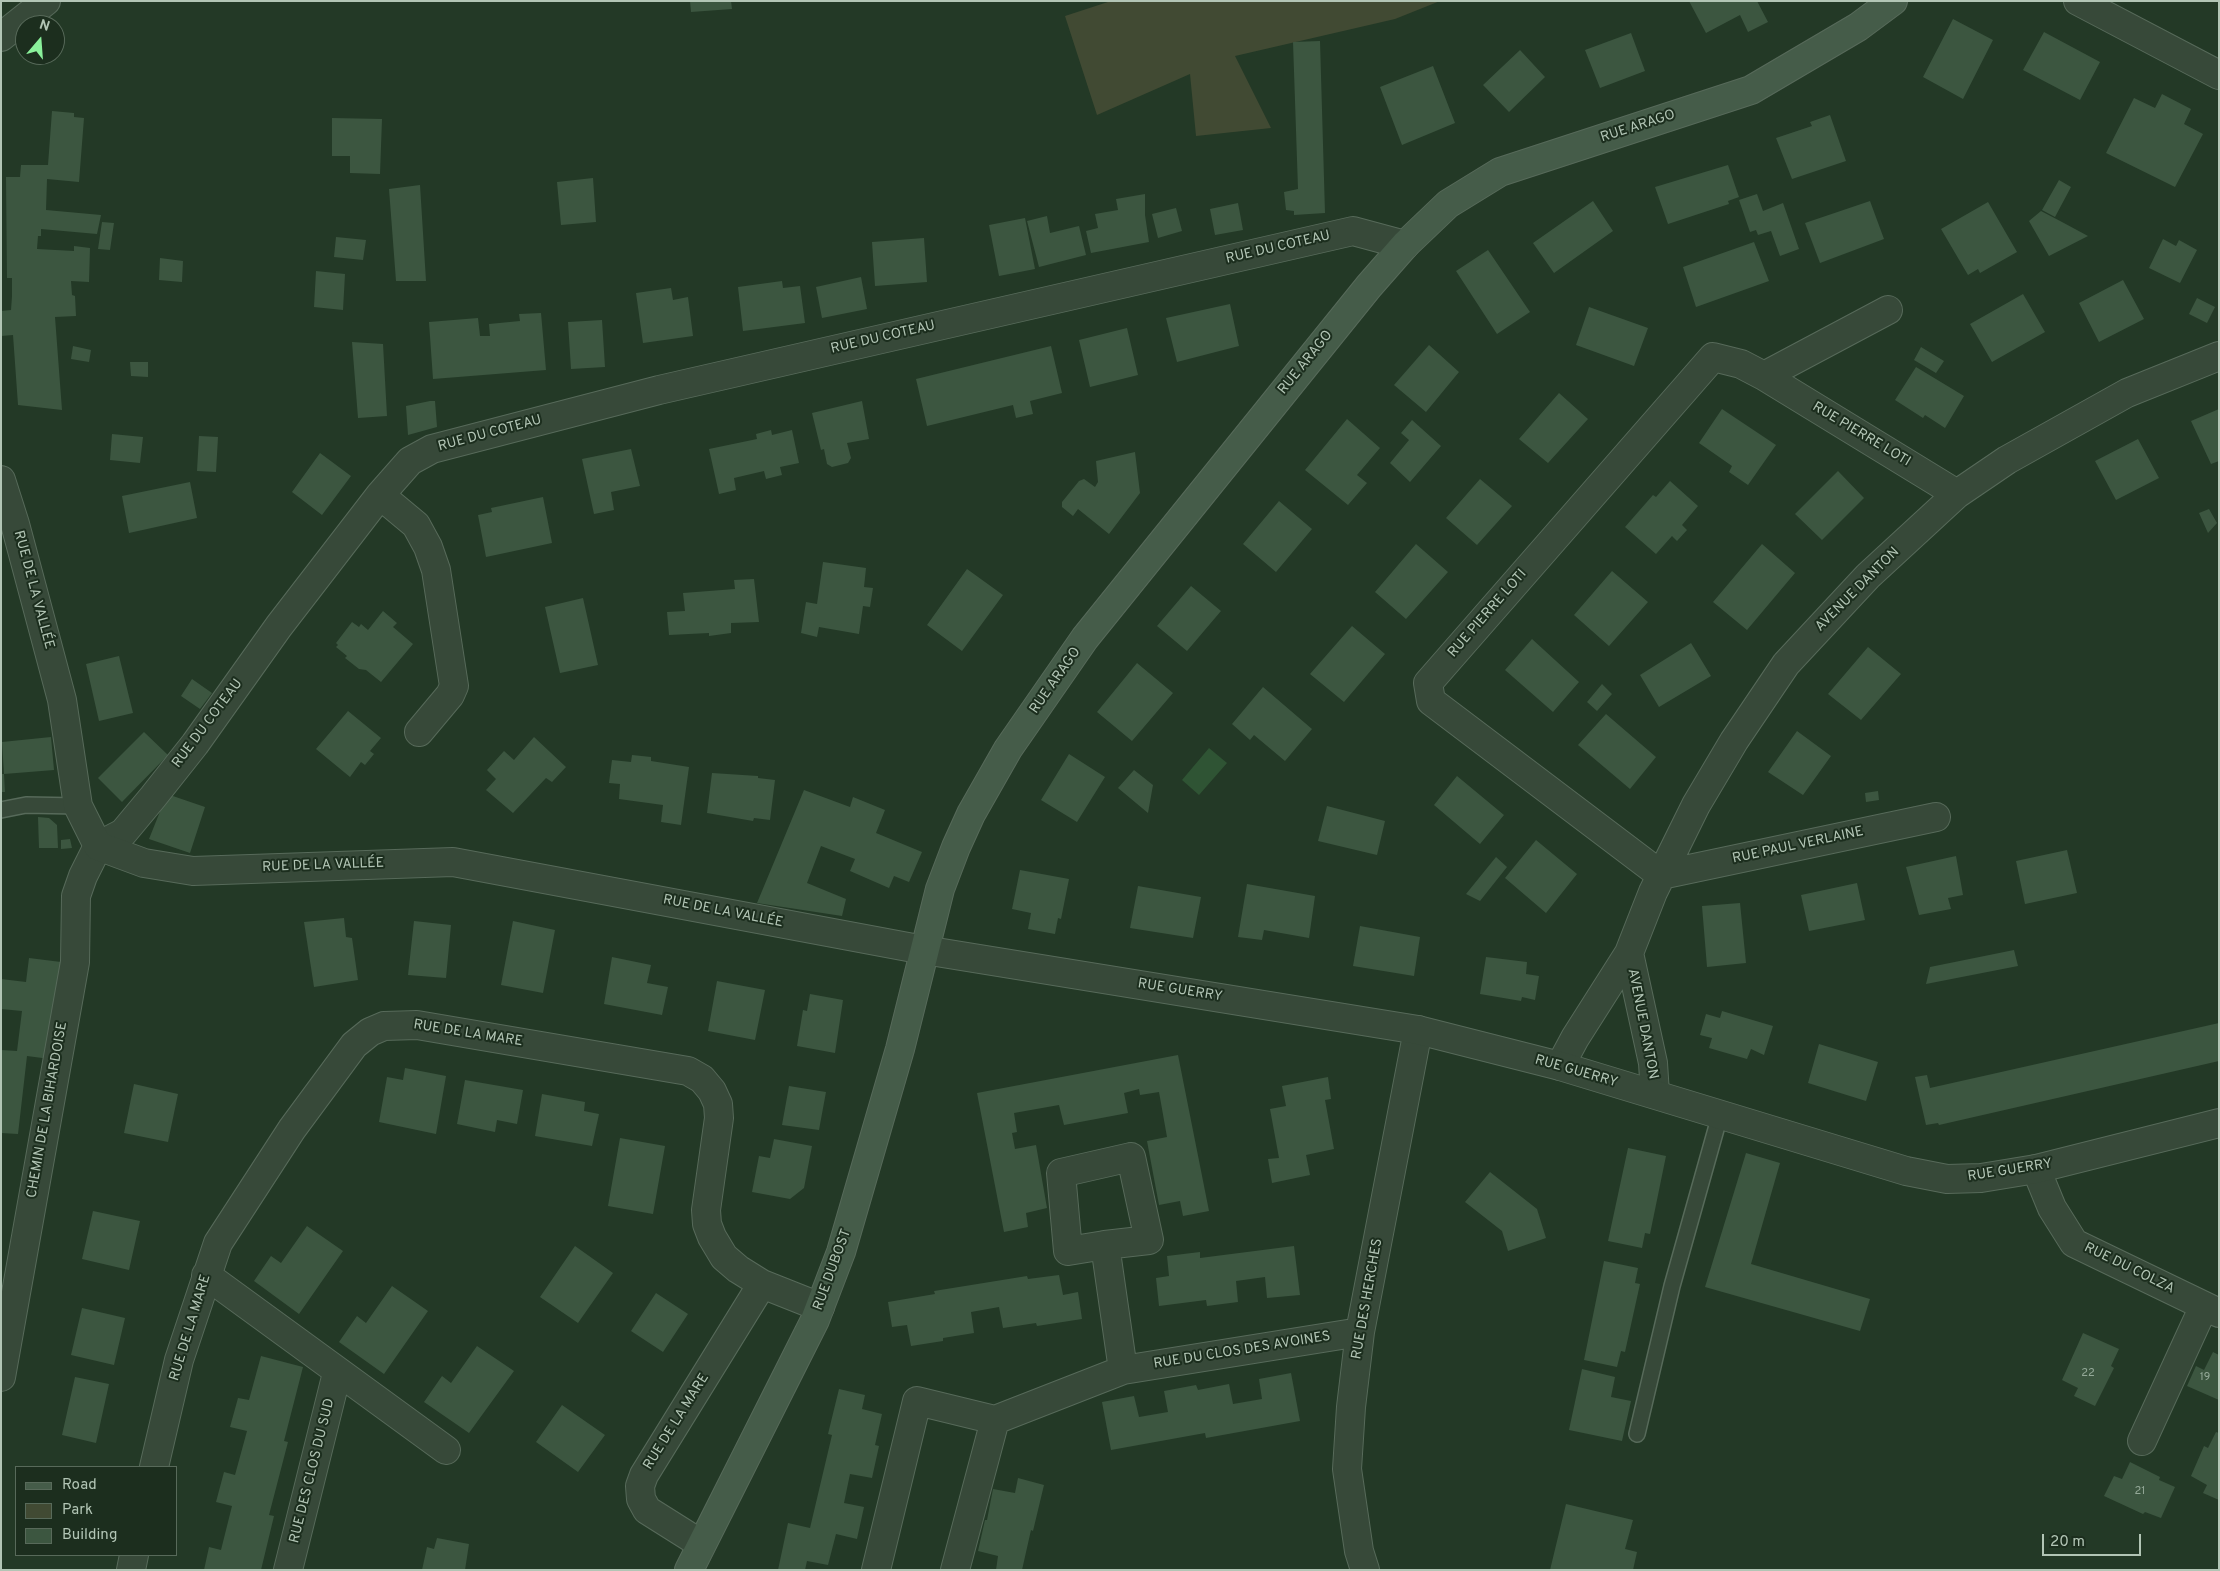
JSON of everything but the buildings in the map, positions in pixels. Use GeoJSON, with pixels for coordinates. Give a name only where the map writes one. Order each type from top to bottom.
{"type":"FeatureCollection","features":[{"type":"Feature","properties":{"kind":"main road","name":"RUE ARAGO"},"geometry":{"type":"LineString","coordinates":[[924,950],[940,889],[956,847],[1008,750],[1085,638],[1359,298],[1405,245],[1448,204],[1500,172],[1751,90],[1858,27],[1893,1]]}},
{"type":"Feature","properties":{"kind":"main road","name":"RUE DUBOST"},"geometry":{"type":"LineString","coordinates":[[689,1570],[820,1307],[841,1252],[895,1068],[924,950]]}},
{"type":"Feature","properties":{"kind":"street"},"geometry":{"type":"LineString","coordinates":[[1,37],[46,1]]}},
{"type":"Feature","properties":{"kind":"street"},"geometry":{"type":"LineString","coordinates":[[2078,1],[2219,75]]}},
{"type":"Feature","properties":{"kind":"street","name":"RUE DU COTEAU"},"geometry":{"type":"LineString","coordinates":[[98,846],[123,833],[195,744],[280,626],[380,494],[410,461],[432,449],[659,390],[1353,230],[1405,245]]}},
{"type":"Feature","properties":{"kind":"street"},"geometry":{"type":"LineString","coordinates":[[1764,376],[1888,310]]}},
{"type":"Feature","properties":{"kind":"street","name":"AVENUE DANTON"},"geometry":{"type":"LineString","coordinates":[[1560,1066],[1575,1038],[1629,953],[1661,875],[1696,805],[1734,741],[1786,664],[1868,576],[1957,494],[2006,460],[2127,393],[2219,356]]}},
{"type":"Feature","properties":{"kind":"street","name":"RUE PIERRE LOTI"},"geometry":{"type":"LineString","coordinates":[[1661,875],[1431,701],[1428,683],[1713,357],[1741,364],[1764,376],[1957,494]]}},
{"type":"Feature","properties":{"kind":"street","name":"RUE DE LA VALLÉE"},"geometry":{"type":"LineString","coordinates":[[1,480],[8,528],[62,700],[78,806],[98,846],[144,862],[192,871],[453,862],[924,950]]}},
{"type":"Feature","properties":{"kind":"street"},"geometry":{"type":"LineString","coordinates":[[380,494],[416,525],[428,547],[436,570],[454,686],[450,695],[419,732]]}},
{"type":"Feature","properties":{"kind":"street","name":"RUE PAUL VERLAINE"},"geometry":{"type":"LineString","coordinates":[[1661,875],[1936,817]]}},
{"type":"Feature","properties":{"kind":"street","name":"CHEMIN DE LA BIHARDOISE"},"geometry":{"type":"LineString","coordinates":[[1,1377],[75,962],[76,896],[98,846]]}},
{"type":"Feature","properties":{"kind":"street","name":"RUE GUERRY"},"geometry":{"type":"LineString","coordinates":[[924,950],[1418,1030],[1560,1066],[1906,1172],[1947,1179],[1982,1178],[2036,1169],[2219,1123]]}},
{"type":"Feature","properties":{"kind":"street","name":"AVENUE DANTON"},"geometry":{"type":"LineString","coordinates":[[1629,953],[1653,1063],[1654,1094]]}},
{"type":"Feature","properties":{"kind":"street","name":"RUE DE LA MARE"},"geometry":{"type":"LineString","coordinates":[[154,1466],[179,1360],[218,1243],[292,1129],[354,1045],[370,1032],[384,1026],[399,1024],[417,1025],[688,1071],[702,1079],[712,1091],[718,1104],[719,1118],[706,1210],[707,1224],[724,1257],[738,1269],[762,1284],[820,1307]]}},
{"type":"Feature","properties":{"kind":"street","name":"RUE DES HERCHES"},"geometry":{"type":"LineString","coordinates":[[1365,1570],[1359,1551],[1347,1469],[1351,1407],[1360,1332],[1418,1030]]}},
{"type":"Feature","properties":{"kind":"street","name":"RUE DU COLZA"},"geometry":{"type":"LineString","coordinates":[[2036,1169],[2052,1208],[2074,1243],[2212,1309],[2142,1441]]}},
{"type":"Feature","properties":{"kind":"street"},"geometry":{"type":"LineString","coordinates":[[1106,1245],[1123,1370]]}},
{"type":"Feature","properties":{"kind":"street"},"geometry":{"type":"LineString","coordinates":[[206,1275],[337,1373],[446,1450]]}},
{"type":"Feature","properties":{"kind":"street","name":"RUE DE LA MARE"},"geometry":{"type":"LineString","coordinates":[[701,1544],[647,1510],[641,1499],[640,1486],[644,1475],[762,1284]]}},
{"type":"Feature","properties":{"kind":"street","name":"RUE DU CLOS DES AVOINES"},"geometry":{"type":"LineString","coordinates":[[995,1420],[1123,1370],[1360,1332]]}},
{"type":"Feature","properties":{"kind":"street","name":"RUE DES CLOS DU SUD"},"geometry":{"type":"LineString","coordinates":[[288,1570],[337,1373]]}},
{"type":"Feature","properties":{"kind":"street"},"geometry":{"type":"LineString","coordinates":[[876,1570],[917,1401],[995,1420],[955,1570]]}},
{"type":"Feature","properties":{"kind":"street"},"geometry":{"type":"LineString","coordinates":[[131,1570],[134,1556]]}},
{"type":"Feature","properties":{"kind":"lane"},"geometry":{"type":"LineString","coordinates":[[1,810],[26,805],[78,806]]}},
{"type":"Feature","properties":{"kind":"lane"},"geometry":{"type":"LineString","coordinates":[[1638,1434],[1672,1286],[1720,1114]]}},
{"type":"Feature","properties":{"kind":"green space"},"geometry":{"type":"Polygon","coordinates":[[[1111,1],[1440,1],[1395,19],[1235,56],[1271,128],[1196,136],[1190,74],[1097,115],[1065,16],[1111,1]]]}},
{"type":"Feature","properties":{"kind":"shaded area"},"geometry":{"type":"Polygon","coordinates":[[[1209,748],[1227,763],[1199,795],[1182,780],[1209,748]]]}}]}
